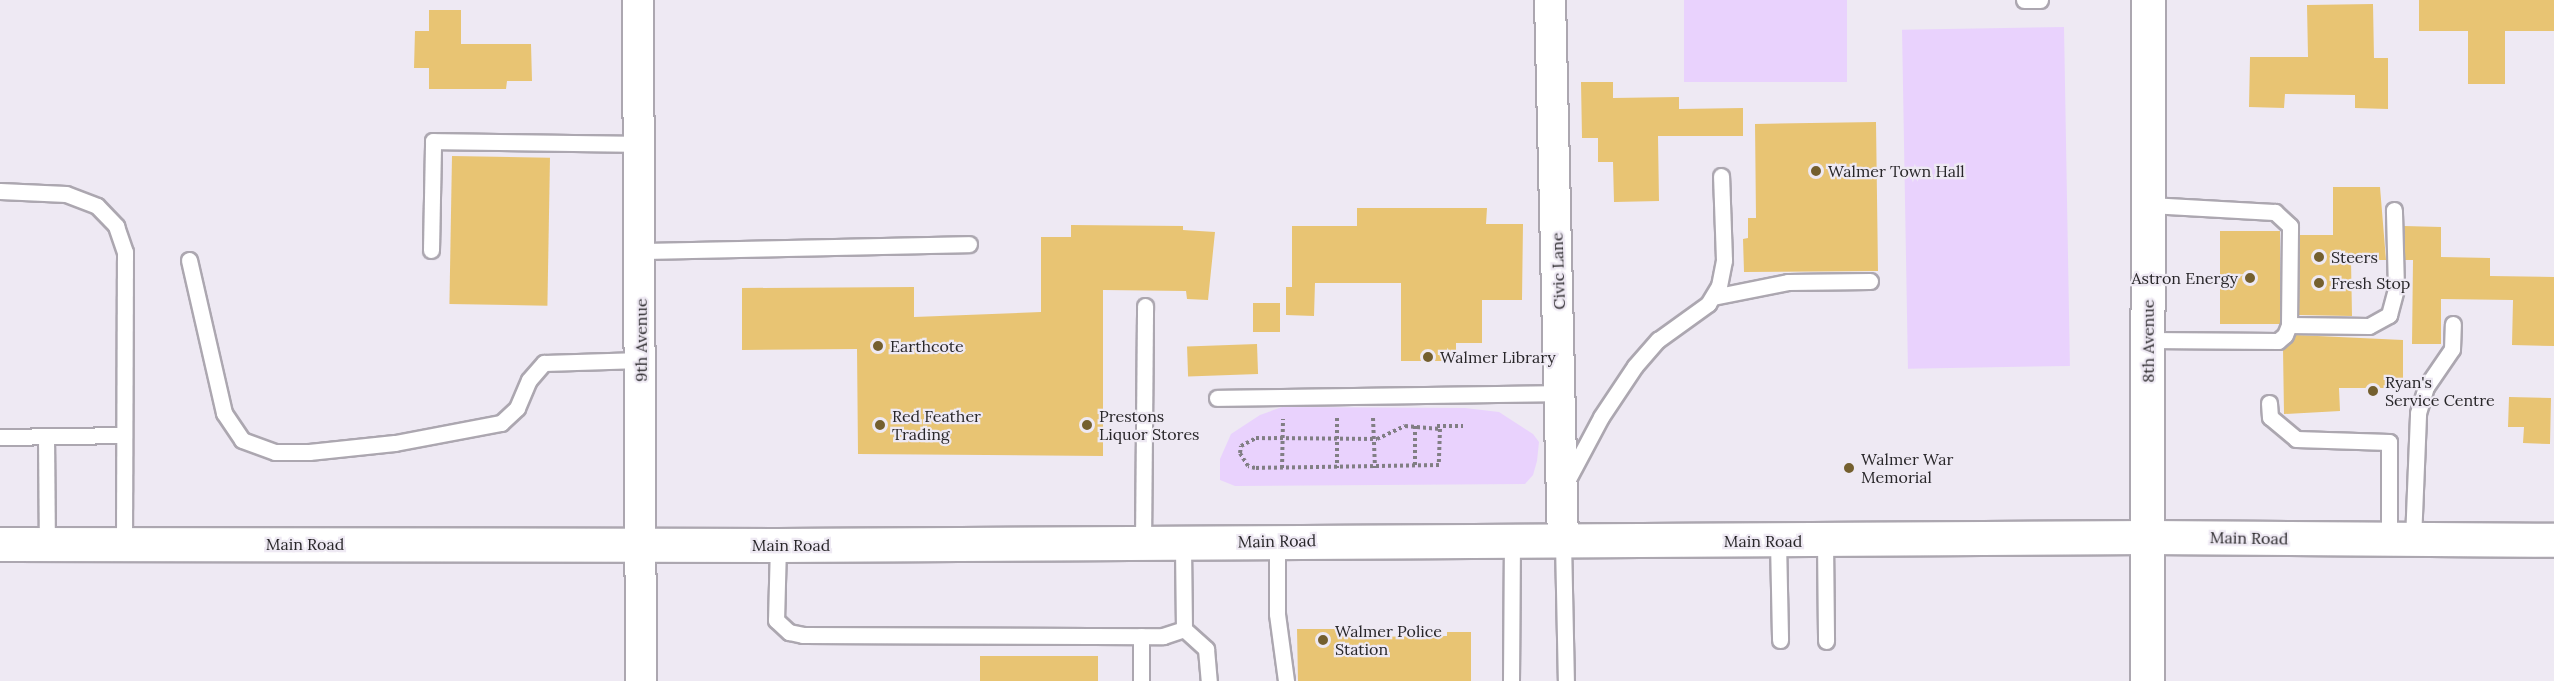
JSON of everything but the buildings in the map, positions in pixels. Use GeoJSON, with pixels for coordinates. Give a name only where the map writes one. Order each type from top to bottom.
{"type":"FeatureCollection","features":[{"type":"Feature","properties":{"kind":"main road","name":"8th Avenue"},"geometry":{"type":"LineString","coordinates":[[2147,681],[2148,0]]}},
{"type":"Feature","properties":{"kind":"main road","name":"Main Road"},"geometry":{"type":"LineString","coordinates":[[0,544],[778,546],[1276,541],[1778,542],[2148,537],[2554,540]]}},
{"type":"Feature","properties":{"kind":"street","name":"9th Avenue"},"geometry":{"type":"LineString","coordinates":[[638,0],[641,681]]}},
{"type":"Feature","properties":{"kind":"street","name":"Civic Lane"},"geometry":{"type":"LineString","coordinates":[[1550,0],[1563,543]]}},
{"type":"Feature","properties":{"kind":"lane"},"geometry":{"type":"LineString","coordinates":[[2024,0],[2040,0]]}},
{"type":"Feature","properties":{"kind":"lane"},"geometry":{"type":"LineString","coordinates":[[431,250],[433,141],[639,144]]}},
{"type":"Feature","properties":{"kind":"lane"},"geometry":{"type":"LineString","coordinates":[[1561,491],[1600,417],[1635,366],[1658,340],[1701,310],[1719,286],[1724,260],[1721,176]]}},
{"type":"Feature","properties":{"kind":"lane"},"geometry":{"type":"LineString","coordinates":[[0,190],[66,194],[97,206],[116,226],[125,252],[124,544]]}},
{"type":"Feature","properties":{"kind":"lane"},"geometry":{"type":"LineString","coordinates":[[2148,205],[2275,212],[2290,226],[2289,325],[2278,341],[2148,340]]}},
{"type":"Feature","properties":{"kind":"lane"},"geometry":{"type":"LineString","coordinates":[[2289,325],[2369,326],[2389,315],[2396,289],[2394,210]]}},
{"type":"Feature","properties":{"kind":"lane"},"geometry":{"type":"LineString","coordinates":[[640,251],[969,244]]}},
{"type":"Feature","properties":{"kind":"lane"},"geometry":{"type":"LineString","coordinates":[[189,260],[224,413],[242,441],[274,452],[309,452],[395,443],[501,423],[517,408],[529,380],[544,363],[641,360]]}},
{"type":"Feature","properties":{"kind":"lane"},"geometry":{"type":"LineString","coordinates":[[1713,297],[1788,282],[1870,281]]}},
{"type":"Feature","properties":{"kind":"lane"},"geometry":{"type":"LineString","coordinates":[[1143,543],[1145,306]]}},
{"type":"Feature","properties":{"kind":"lane"},"geometry":{"type":"LineString","coordinates":[[2401,540],[2418,413],[2426,387],[2449,357],[2453,324]]}},
{"type":"Feature","properties":{"kind":"lane"},"geometry":{"type":"LineString","coordinates":[[1217,398],[1561,393]]}},
{"type":"Feature","properties":{"kind":"lane"},"geometry":{"type":"LineString","coordinates":[[2269,403],[2270,417],[2295,439],[2389,442],[2401,540]]}},
{"type":"Feature","properties":{"kind":"lane"},"geometry":{"type":"LineString","coordinates":[[0,437],[123,435]]}},
{"type":"Feature","properties":{"kind":"lane"},"geometry":{"type":"LineString","coordinates":[[46,436],[47,544]]}},
{"type":"Feature","properties":{"kind":"lane"},"geometry":{"type":"LineString","coordinates":[[1276,541],[1277,614],[1287,681]]}},
{"type":"Feature","properties":{"kind":"lane"},"geometry":{"type":"LineString","coordinates":[[1825,541],[1826,641]]}},
{"type":"Feature","properties":{"kind":"lane"},"geometry":{"type":"LineString","coordinates":[[1778,542],[1780,640]]}},
{"type":"Feature","properties":{"kind":"lane"},"geometry":{"type":"LineString","coordinates":[[1183,543],[1184,629],[1206,649],[1209,681]]}},
{"type":"Feature","properties":{"kind":"lane"},"geometry":{"type":"LineString","coordinates":[[1511,681],[1512,543]]}},
{"type":"Feature","properties":{"kind":"lane"},"geometry":{"type":"LineString","coordinates":[[1563,543],[1566,681]]}},
{"type":"Feature","properties":{"kind":"lane"},"geometry":{"type":"LineString","coordinates":[[778,546],[776,620],[796,633],[1141,636],[1176,634],[1184,629]]}},
{"type":"Feature","properties":{"kind":"lane"},"geometry":{"type":"LineString","coordinates":[[1141,636],[1141,681]]}},
{"type":"Feature","properties":{"kind":"path"},"geometry":{"type":"LineString","coordinates":[[1337,411],[1337,468]]}},
{"type":"Feature","properties":{"kind":"path"},"geometry":{"type":"LineString","coordinates":[[1282,468],[1283,420],[1288,412]]}},
{"type":"Feature","properties":{"kind":"path"},"geometry":{"type":"LineString","coordinates":[[1369,413],[1374,420],[1375,468]]}},
{"type":"Feature","properties":{"kind":"path"},"geometry":{"type":"LineString","coordinates":[[1415,426],[1416,468]]}},
{"type":"Feature","properties":{"kind":"path"},"geometry":{"type":"LineString","coordinates":[[1436,426],[1443,436],[1442,461],[1435,468],[1248,466],[1240,453],[1241,446],[1256,438],[1374,438],[1415,426],[1436,426],[1463,426]]}},
{"type":"Feature","properties":{"kind":"shaded area"},"geometry":{"type":"Polygon","coordinates":[[[1684,0],[1847,0],[1847,82],[1684,82],[1684,0]]]}},
{"type":"Feature","properties":{"kind":"shaded area"},"geometry":{"type":"Polygon","coordinates":[[[2064,27],[2070,366],[1908,369],[1902,30],[2064,27]]]}},
{"type":"Feature","properties":{"kind":"shaded area"},"geometry":{"type":"Polygon","coordinates":[[[1282,407],[1465,408],[1499,412],[1533,434],[1539,442],[1537,461],[1533,475],[1525,484],[1235,486],[1220,480],[1220,459],[1231,434],[1260,415],[1282,407]]]}},
{"type":"Feature","properties":{"kind":"place","name":"Walmer Town Hall"},"geometry":{"type":"Point","coordinates":[1816,171]}},
{"type":"Feature","properties":{"kind":"place","name":"Steers"},"geometry":{"type":"Point","coordinates":[2319,257]}},
{"type":"Feature","properties":{"kind":"place","name":"Astron Energy"},"geometry":{"type":"Point","coordinates":[2250,278]}},
{"type":"Feature","properties":{"kind":"place","name":"Fresh Stop"},"geometry":{"type":"Point","coordinates":[2319,283]}},
{"type":"Feature","properties":{"kind":"place","name":"Earthcote"},"geometry":{"type":"Point","coordinates":[878,346]}},
{"type":"Feature","properties":{"kind":"place","name":"Walmer Library"},"geometry":{"type":"Point","coordinates":[1428,357]}},
{"type":"Feature","properties":{"kind":"place","name":"Ryan's Service Centre"},"geometry":{"type":"Point","coordinates":[2373,391]}},
{"type":"Feature","properties":{"kind":"place","name":"Red Feather Trading"},"geometry":{"type":"Point","coordinates":[880,425]}},
{"type":"Feature","properties":{"kind":"place","name":"Prestons Liquor Stores"},"geometry":{"type":"Point","coordinates":[1087,425]}},
{"type":"Feature","properties":{"kind":"place","name":"Walmer War Memorial"},"geometry":{"type":"Point","coordinates":[1849,468]}},
{"type":"Feature","properties":{"kind":"place","name":"Walmer Police Station"},"geometry":{"type":"Point","coordinates":[1323,640]}}]}
